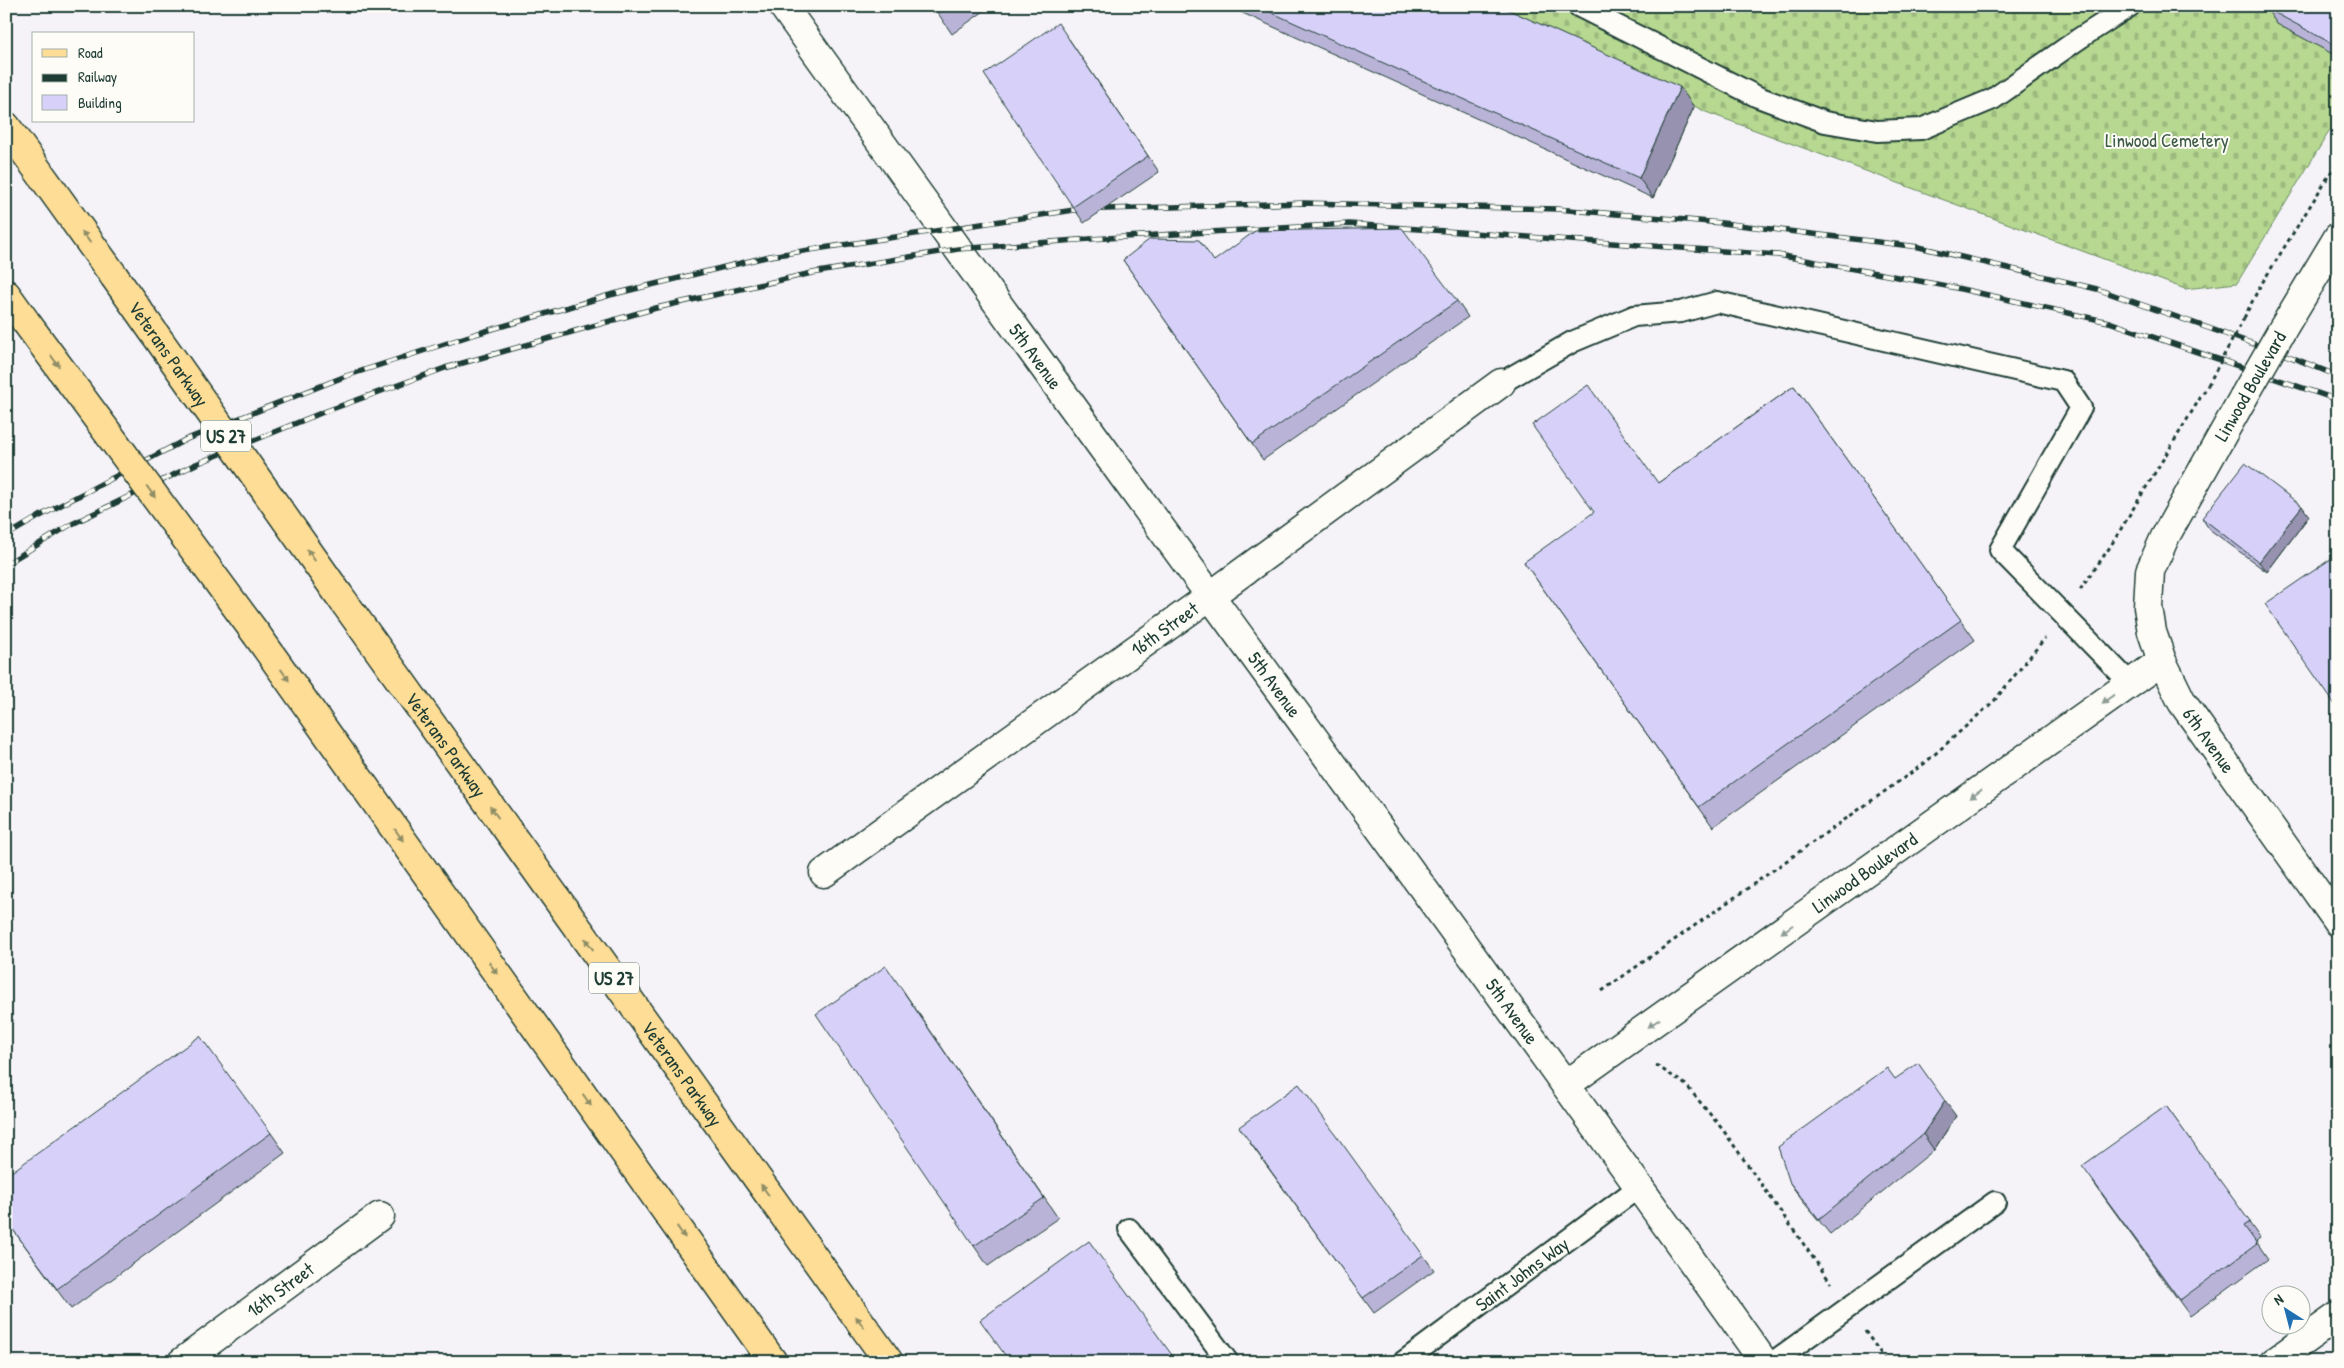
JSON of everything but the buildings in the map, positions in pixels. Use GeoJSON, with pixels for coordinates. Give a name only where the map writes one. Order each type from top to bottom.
{"type":"FeatureCollection","features":[{"type":"Feature","properties":{"kind":"main road","name":"Veterans Parkway"},"geometry":{"type":"LineString","coordinates":[[6,126],[339,595],[889,1362]]}},
{"type":"Feature","properties":{"kind":"main road"},"geometry":{"type":"LineString","coordinates":[[6,294],[257,635],[773,1362]]}},
{"type":"Feature","properties":{"kind":"street","name":"5th Avenue"},"geometry":{"type":"LineString","coordinates":[[784,6],[1210,596],[1567,1084],[1764,1362]]}},
{"type":"Feature","properties":{"kind":"street","name":"Linwood Boulevard"},"geometry":{"type":"LineString","coordinates":[[2165,537],[2242,398],[2338,237]]}},
{"type":"Feature","properties":{"kind":"street","name":"16th Street"},"geometry":{"type":"LineString","coordinates":[[824,873],[1210,596],[1501,383]]}},
{"type":"Feature","properties":{"kind":"street","name":"6th Avenue"},"geometry":{"type":"LineString","coordinates":[[2165,537],[2150,571],[2148,607],[2152,632],[2162,661],[2182,702],[2338,922]]}},
{"type":"Feature","properties":{"kind":"street","name":"Linwood Boulevard"},"geometry":{"type":"LineString","coordinates":[[1567,1084],[1944,818],[2162,661]]}},
{"type":"Feature","properties":{"kind":"street","name":"16th Street"},"geometry":{"type":"LineString","coordinates":[[182,1362],[380,1216]]}},
{"type":"Feature","properties":{"kind":"street"},"geometry":{"type":"LineString","coordinates":[[2274,1362],[2338,1316]]}},
{"type":"Feature","properties":{"kind":"lane"},"geometry":{"type":"LineString","coordinates":[[1578,6],[1758,97],[1825,122],[1877,131],[1920,129],[1993,98],[2130,6]]}},
{"type":"Feature","properties":{"kind":"lane"},"geometry":{"type":"LineString","coordinates":[[1501,383],[1572,342],[1634,316],[1681,312],[1717,302],[2063,381],[2081,408],[2000,550],[2130,683]]}},
{"type":"Feature","properties":{"kind":"lane","name":"Saint Johns Way"},"geometry":{"type":"LineString","coordinates":[[1403,1362],[1640,1187]]}},
{"type":"Feature","properties":{"kind":"lane"},"geometry":{"type":"LineString","coordinates":[[1773,1362],[1995,1202]]}},
{"type":"Feature","properties":{"kind":"lane"},"geometry":{"type":"LineString","coordinates":[[1129,1229],[1228,1362]]}},
{"type":"Feature","properties":{"kind":"path"},"geometry":{"type":"LineString","coordinates":[[1602,991],[1925,763],[1994,701],[2063,614],[2110,547],[2208,385],[2259,288],[2338,161]]}},
{"type":"Feature","properties":{"kind":"path"},"geometry":{"type":"LineString","coordinates":[[1656,1065],[1686,1085],[1722,1130],[1886,1362]]}},
{"type":"Feature","properties":{"kind":"green space","name":"Linwood Cemetery"},"geometry":{"type":"Polygon","coordinates":[[[1501,6],[2338,6],[2338,117],[2237,283],[2185,289],[1706,112],[1501,6]]]}},
{"type":"Feature","properties":{"kind":"railway"},"geometry":{"type":"LineString","coordinates":[[6,536],[40,516],[187,439],[346,376],[472,335],[610,295],[770,256],[1074,210],[1304,203],[1557,209],[1722,223],[1919,247],[2097,289],[2291,357],[2338,376]]}},
{"type":"Feature","properties":{"kind":"railway"},"geometry":{"type":"LineString","coordinates":[[6,564],[70,525],[196,464],[321,413],[445,368],[656,308],[812,273],[958,249],[1090,239],[1349,224],[1778,255],[1952,287],[2109,322],[2338,400]]}}]}
